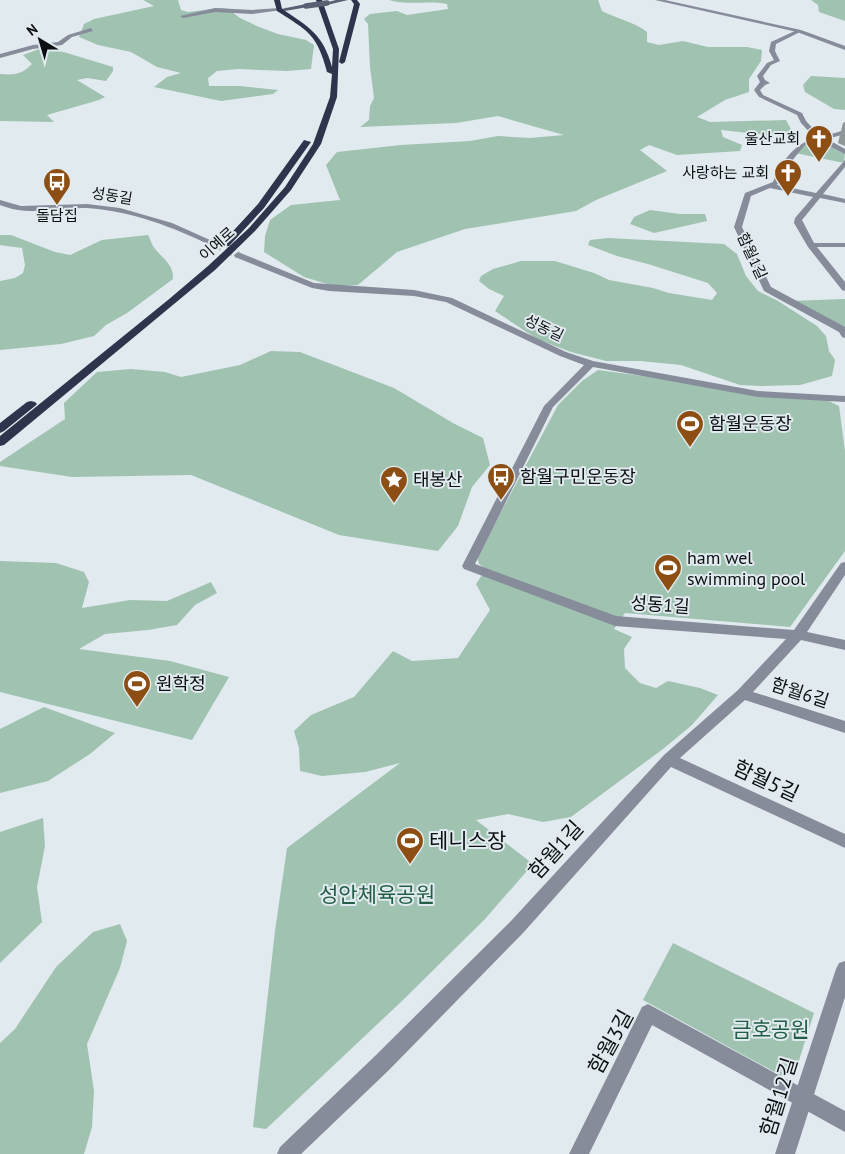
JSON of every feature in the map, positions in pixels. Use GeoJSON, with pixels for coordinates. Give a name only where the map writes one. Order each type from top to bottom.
{"type":"FeatureCollection","features":[{"type":"Feature","properties":{"kind":"highway"},"geometry":{"type":"LineString","coordinates":[[276,0],[279,10],[318,35],[334,72]]}},
{"type":"Feature","properties":{"kind":"highway"},"geometry":{"type":"LineString","coordinates":[[334,72],[357,4],[354,0]]}},
{"type":"Feature","properties":{"kind":"highway","name":"이예로"},"geometry":{"type":"LineString","coordinates":[[0,429],[140,319],[220,250],[261,206],[313,133],[334,72],[334,33],[323,1]]}},
{"type":"Feature","properties":{"kind":"highway","name":"이예로"},"geometry":{"type":"LineString","coordinates":[[0,442],[182,293],[240,243],[273,208],[313,150],[327,118],[336,89],[327,29],[320,13],[309,3]]}},
{"type":"Feature","properties":{"kind":"main road"},"geometry":{"type":"LineString","coordinates":[[279,10],[309,3],[345,0]]}},
{"type":"Feature","properties":{"kind":"street"},"geometry":{"type":"LineString","coordinates":[[658,0],[799,32],[845,48]]}},
{"type":"Feature","properties":{"kind":"street"},"geometry":{"type":"LineString","coordinates":[[183,16],[215,10],[252,12],[279,10]]}},
{"type":"Feature","properties":{"kind":"street"},"geometry":{"type":"LineString","coordinates":[[0,56],[33,47],[60,44],[65,38],[74,34],[92,30]]}},
{"type":"Feature","properties":{"kind":"street"},"geometry":{"type":"LineString","coordinates":[[799,32],[773,43],[772,51],[776,61],[769,64],[760,76],[762,81],[766,82],[757,90],[760,96],[800,114],[802,122],[821,139],[845,152]]}},
{"type":"Feature","properties":{"kind":"street"},"geometry":{"type":"LineString","coordinates":[[770,186],[776,183],[783,167],[803,144],[845,132]]}},
{"type":"Feature","properties":{"kind":"street"},"geometry":{"type":"LineString","coordinates":[[845,162],[798,220],[798,224],[811,245],[845,288]]}},
{"type":"Feature","properties":{"kind":"street"},"geometry":{"type":"LineString","coordinates":[[770,186],[845,201]]}},
{"type":"Feature","properties":{"kind":"street","name":"함월1길"},"geometry":{"type":"LineString","coordinates":[[770,186],[748,195],[738,227],[767,289],[843,330],[845,335]]}},
{"type":"Feature","properties":{"kind":"street","name":"성동길"},"geometry":{"type":"LineString","coordinates":[[0,202],[8,207],[24,210],[89,206],[145,216],[183,229],[215,244]]}},
{"type":"Feature","properties":{"kind":"street"},"geometry":{"type":"LineString","coordinates":[[811,245],[845,246]]}},
{"type":"Feature","properties":{"kind":"street","name":"성동길"},"geometry":{"type":"LineString","coordinates":[[238,255],[312,285],[328,288],[414,293],[449,300],[563,354],[591,364],[758,394],[845,399]]}},
{"type":"Feature","properties":{"kind":"street","name":"성동1길"},"geometry":{"type":"LineString","coordinates":[[591,364],[549,406],[468,566],[615,621],[798,635],[845,645]]}},
{"type":"Feature","properties":{"kind":"street","name":"함월1길"},"geometry":{"type":"LineString","coordinates":[[287,1154],[381,1064],[517,927],[670,758],[743,694],[798,635],[844,568]]}},
{"type":"Feature","properties":{"kind":"street","name":"함월6길"},"geometry":{"type":"LineString","coordinates":[[743,694],[845,728]]}},
{"type":"Feature","properties":{"kind":"street","name":"함월5길"},"geometry":{"type":"LineString","coordinates":[[670,758],[746,796],[845,841]]}},
{"type":"Feature","properties":{"kind":"street","name":"함월12길"},"geometry":{"type":"LineString","coordinates":[[785,1154],[845,969]]}},
{"type":"Feature","properties":{"kind":"street","name":"함월3길"},"geometry":{"type":"LineString","coordinates":[[580,1154],[648,1013],[845,1122]]}},
{"type":"Feature","properties":{"kind":"green space"},"geometry":{"type":"Polygon","coordinates":[[[143,0],[178,0],[181,10],[188,12],[221,8],[228,9],[240,18],[259,27],[278,34],[306,40],[314,45],[311,69],[287,71],[238,69],[217,71],[208,78],[209,86],[240,86],[278,90],[273,94],[221,101],[154,87],[167,77],[181,73],[157,67],[131,52],[98,45],[79,37],[84,24],[94,19],[154,6],[143,0]]]}},
{"type":"Feature","properties":{"kind":"green space"},"geometry":{"type":"Polygon","coordinates":[[[389,0],[598,0],[602,11],[636,25],[647,32],[647,42],[659,45],[683,41],[708,47],[747,47],[762,50],[761,61],[749,79],[749,92],[725,100],[697,117],[710,122],[786,120],[794,135],[774,136],[721,130],[723,137],[742,145],[740,151],[677,155],[649,145],[640,150],[667,171],[596,200],[576,211],[465,229],[397,252],[358,285],[334,286],[304,277],[264,252],[265,236],[270,220],[291,205],[340,200],[326,165],[337,152],[401,145],[470,141],[498,136],[530,138],[564,135],[498,116],[456,123],[360,127],[369,120],[370,106],[374,98],[368,24],[364,19],[370,14],[397,11],[407,15],[448,9],[447,4],[403,3],[389,0]]]}},
{"type":"Feature","properties":{"kind":"green space"},"geometry":{"type":"Polygon","coordinates":[[[811,0],[845,0],[845,21],[819,12],[818,5],[811,0]]]}},
{"type":"Feature","properties":{"kind":"green space"},"geometry":{"type":"Polygon","coordinates":[[[39,49],[57,50],[113,67],[113,71],[106,81],[87,78],[77,80],[105,97],[47,115],[54,122],[0,121],[0,74],[21,72],[32,64],[23,55],[39,49]]]}},
{"type":"Feature","properties":{"kind":"green space"},"geometry":{"type":"Polygon","coordinates":[[[811,76],[845,78],[845,110],[834,109],[805,92],[803,85],[811,76]]]}},
{"type":"Feature","properties":{"kind":"green space"},"geometry":{"type":"Polygon","coordinates":[[[819,139],[845,152],[844,163],[795,153],[803,144],[819,139]]]}},
{"type":"Feature","properties":{"kind":"green space"},"geometry":{"type":"Polygon","coordinates":[[[650,210],[680,214],[705,214],[707,221],[654,233],[630,224],[634,217],[650,210]]]}},
{"type":"Feature","properties":{"kind":"green space"},"geometry":{"type":"Polygon","coordinates":[[[0,235],[11,235],[55,252],[70,255],[102,240],[148,235],[153,246],[169,264],[173,273],[173,279],[127,313],[106,325],[94,336],[61,344],[0,350],[0,281],[15,278],[23,273],[25,265],[22,248],[0,245],[0,235]]]}},
{"type":"Feature","properties":{"kind":"green space"},"geometry":{"type":"Polygon","coordinates":[[[608,238],[724,244],[737,254],[746,276],[758,291],[778,301],[817,326],[826,336],[829,351],[835,360],[832,376],[800,385],[740,385],[681,365],[640,361],[606,361],[571,352],[537,339],[495,311],[504,296],[489,289],[479,281],[481,276],[493,269],[521,261],[555,261],[594,273],[609,280],[669,293],[712,300],[717,293],[708,283],[617,256],[588,245],[590,240],[608,238]]]}},
{"type":"Feature","properties":{"kind":"green space"},"geometry":{"type":"Polygon","coordinates":[[[845,299],[845,333],[790,301],[845,299]]]}},
{"type":"Feature","properties":{"kind":"green space"},"geometry":{"type":"Polygon","coordinates":[[[271,351],[300,352],[394,388],[453,423],[483,438],[490,465],[472,487],[458,526],[438,551],[339,535],[191,475],[72,477],[0,466],[0,462],[65,419],[64,403],[97,372],[131,369],[165,372],[181,377],[240,365],[271,351]]]}},
{"type":"Feature","properties":{"kind":"green space","name":"성안체육공원"},"geometry":{"type":"Polygon","coordinates":[[[598,370],[829,401],[839,406],[845,451],[845,551],[790,627],[625,613],[614,629],[632,637],[624,649],[625,668],[640,683],[656,688],[668,681],[700,688],[718,695],[692,725],[663,749],[571,817],[543,822],[508,814],[476,820],[533,864],[485,919],[402,1001],[266,1129],[253,1127],[275,931],[287,848],[400,763],[365,772],[322,776],[300,771],[299,748],[294,731],[311,715],[354,697],[393,651],[412,661],[458,658],[490,610],[476,584],[486,569],[479,564],[477,557],[558,405],[582,381],[598,370]]]}},
{"type":"Feature","properties":{"kind":"green space"},"geometry":{"type":"Polygon","coordinates":[[[0,561],[56,563],[84,572],[89,582],[82,608],[130,600],[167,601],[211,582],[217,593],[195,605],[177,625],[105,634],[79,649],[170,661],[229,677],[192,740],[0,692],[0,561]]]}},
{"type":"Feature","properties":{"kind":"green space"},"geometry":{"type":"Polygon","coordinates":[[[44,707],[115,733],[90,754],[48,781],[0,793],[0,729],[44,707]]]}},
{"type":"Feature","properties":{"kind":"green space"},"geometry":{"type":"Polygon","coordinates":[[[43,818],[45,846],[37,887],[42,922],[0,963],[0,832],[43,818]]]}},
{"type":"Feature","properties":{"kind":"green space"},"geometry":{"type":"Polygon","coordinates":[[[120,924],[127,941],[120,968],[87,1044],[94,1091],[92,1127],[84,1154],[0,1154],[0,1043],[15,1029],[56,967],[93,932],[120,924]]]}},
{"type":"Feature","properties":{"kind":"green space","name":"금호공원"},"geometry":{"type":"Polygon","coordinates":[[[673,943],[814,1013],[795,1073],[782,1076],[643,1000],[673,943]]]}},
{"type":"Feature","properties":{"kind":"tunnel"},"geometry":{"type":"LineString","coordinates":[[215,244],[238,255]]}},
{"type":"Feature","properties":{"kind":"place","name":"울산교회"},"geometry":{"type":"Point","coordinates":[819,163]}},
{"type":"Feature","properties":{"kind":"place","name":"사랑하는 교회"},"geometry":{"type":"Point","coordinates":[788,197]}},
{"type":"Feature","properties":{"kind":"place","name":"돌담집"},"geometry":{"type":"Point","coordinates":[57,206]}},
{"type":"Feature","properties":{"kind":"place","name":"함월운동장"},"geometry":{"type":"Point","coordinates":[690,448]}},
{"type":"Feature","properties":{"kind":"place","name":"함월구민운동장"},"geometry":{"type":"Point","coordinates":[501,501]}},
{"type":"Feature","properties":{"kind":"place","name":"태봉산"},"geometry":{"type":"Point","coordinates":[394,504]}},
{"type":"Feature","properties":{"kind":"place","name":"ham wel swimming pool"},"geometry":{"type":"Point","coordinates":[668,592]}},
{"type":"Feature","properties":{"kind":"place","name":"원학정"},"geometry":{"type":"Point","coordinates":[137,708]}},
{"type":"Feature","properties":{"kind":"place","name":"테니스장"},"geometry":{"type":"Point","coordinates":[410,865]}}]}
